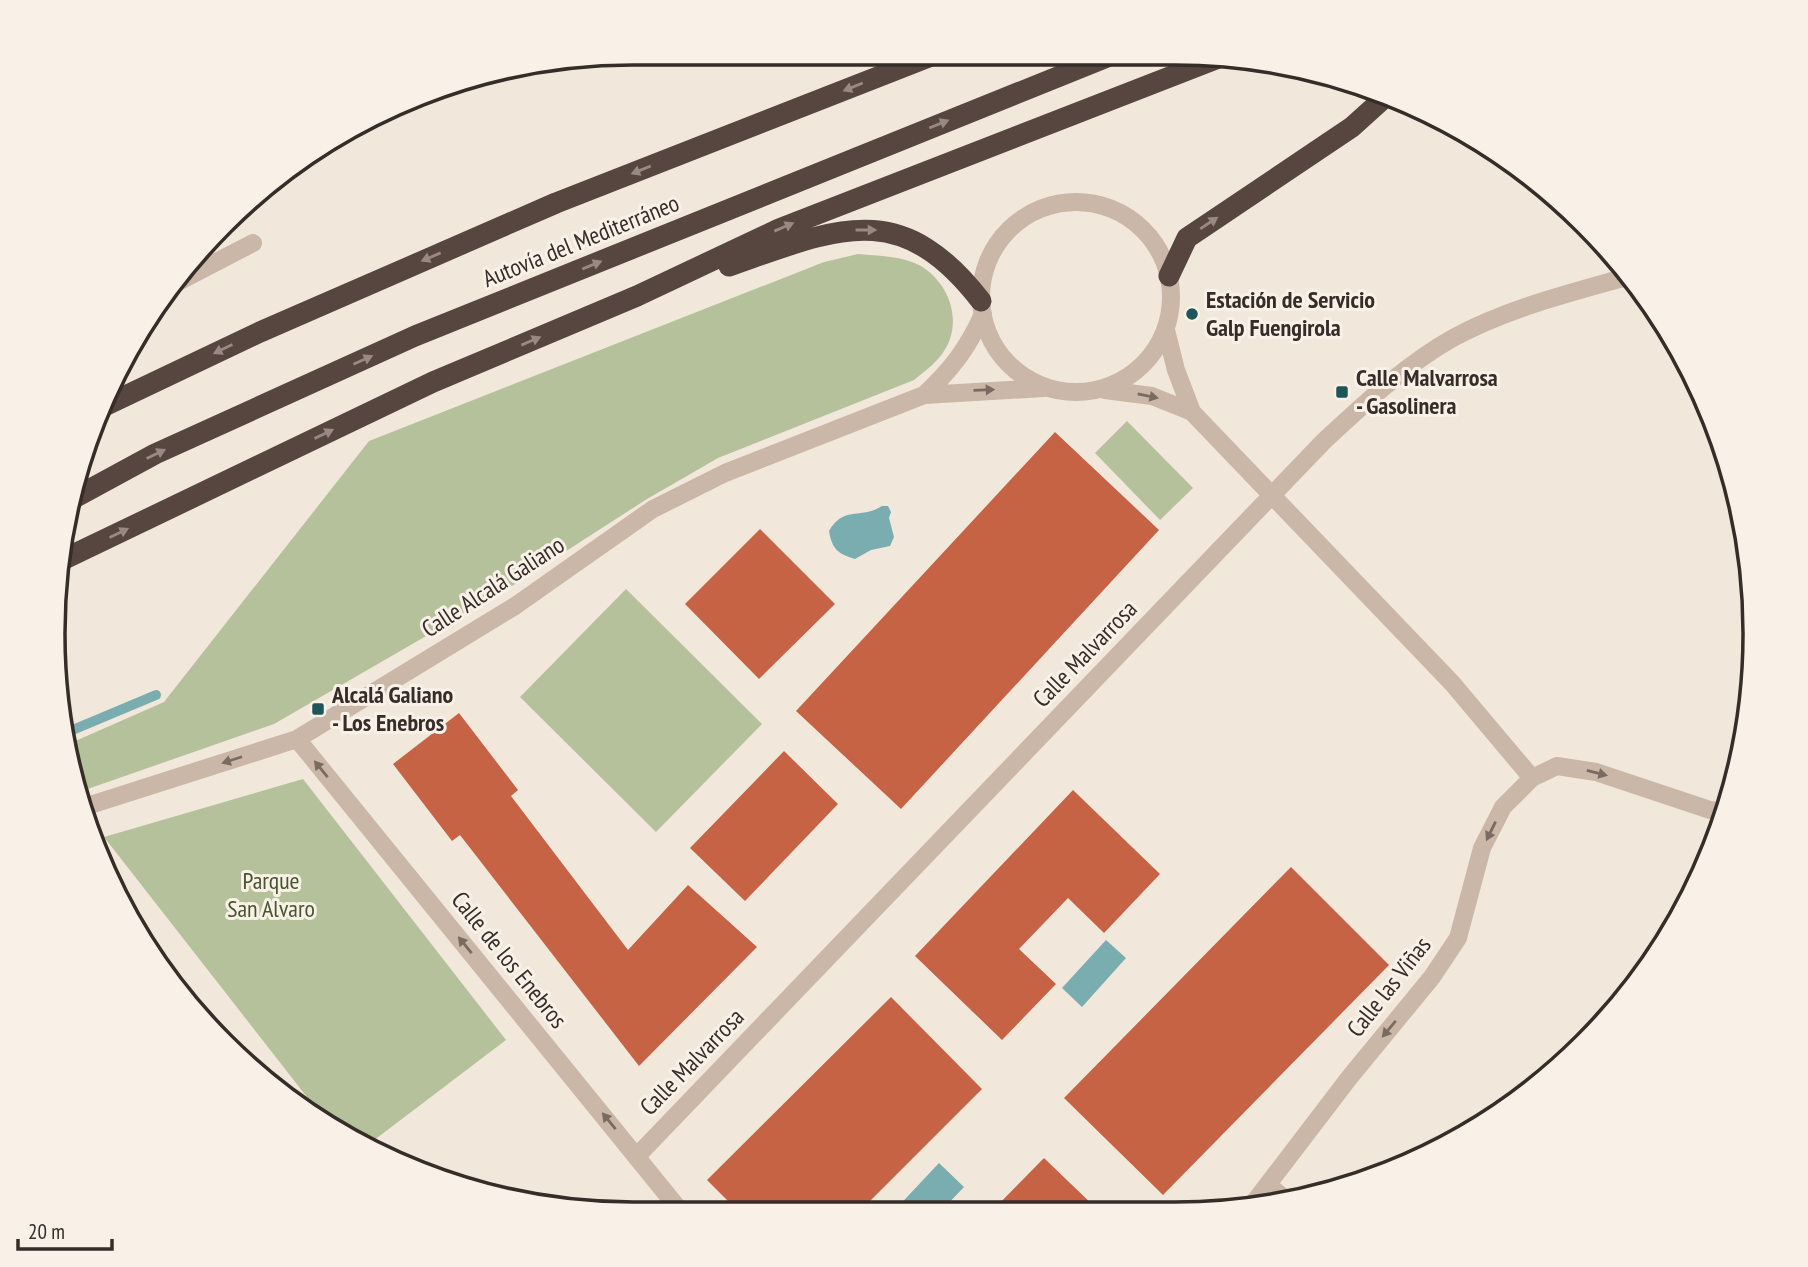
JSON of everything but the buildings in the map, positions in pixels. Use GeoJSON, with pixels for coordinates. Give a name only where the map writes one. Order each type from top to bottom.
{"type":"FeatureCollection","features":[{"type":"Feature","properties":{"kind":"highway","name":"Autovía del Mediterráneo"},"geometry":{"type":"LineString","coordinates":[[115,401],[260,332],[556,203],[906,65]]}},
{"type":"Feature","properties":{"kind":"highway","name":"Autovía del Mediterráneo"},"geometry":{"type":"LineString","coordinates":[[82,493],[155,454],[415,336],[1085,65]]}},
{"type":"Feature","properties":{"kind":"highway"},"geometry":{"type":"LineString","coordinates":[[70,556],[433,382],[638,296],[779,229],[1200,66]]}},
{"type":"Feature","properties":{"kind":"highway"},"geometry":{"type":"LineString","coordinates":[[1169,275],[1187,238],[1352,127],[1379,103]]}},
{"type":"Feature","properties":{"kind":"highway"},"geometry":{"type":"LineString","coordinates":[[638,296],[829,232],[875,229],[920,243],[956,269],[982,308]]}},
{"type":"Feature","properties":{"kind":"street"},"geometry":{"type":"LineString","coordinates":[[1102,390],[1123,381],[1142,368],[1156,350],[1166,330],[1171,310],[1169,275],[1154,243],[1132,220],[1105,206],[1070,202],[1040,209],[1011,228],[988,260],[982,280],[982,308],[990,338],[1004,359],[1022,376],[1044,388],[1073,393],[1102,390],[1152,396],[1192,412]]}},
{"type":"Feature","properties":{"kind":"street"},"geometry":{"type":"LineString","coordinates":[[192,275],[253,243]]}},
{"type":"Feature","properties":{"kind":"street","name":"Calle Malvarrosa"},"geometry":{"type":"LineString","coordinates":[[638,1155],[1271,496],[1384,386],[1453,338],[1533,303],[1619,279]]}},
{"type":"Feature","properties":{"kind":"street","name":"Calle Alcalá Galiano"},"geometry":{"type":"LineString","coordinates":[[924,396],[953,368],[969,346],[982,308]]}},
{"type":"Feature","properties":{"kind":"street"},"geometry":{"type":"LineString","coordinates":[[1166,330],[1176,370],[1192,412],[1452,682],[1532,778],[1557,766],[1597,772],[1715,810]]}},
{"type":"Feature","properties":{"kind":"street","name":"Calle Alcalá Galiano"},"geometry":{"type":"LineString","coordinates":[[91,805],[297,739],[515,606],[653,509],[725,473],[924,396],[1044,388]]}},
{"type":"Feature","properties":{"kind":"street","name":"Calle de los Enebros"},"geometry":{"type":"LineString","coordinates":[[297,739],[674,1202]]}},
{"type":"Feature","properties":{"kind":"street","name":"Calle las Viñas"},"geometry":{"type":"LineString","coordinates":[[1260,1195],[1349,1078],[1432,977],[1458,938],[1482,848],[1503,807],[1532,778]]}},
{"type":"Feature","properties":{"kind":"street"},"geometry":{"type":"LineString","coordinates":[[1268,1185],[1277,1192]]}},
{"type":"Feature","properties":{"kind":"green space"},"geometry":{"type":"Polygon","coordinates":[[[858,254],[899,258],[921,266],[932,275],[948,296],[953,322],[946,347],[935,362],[914,380],[718,458],[647,499],[504,591],[274,724],[87,789],[75,741],[164,702],[369,441],[824,262],[858,254]]]}},
{"type":"Feature","properties":{"kind":"green space"},"geometry":{"type":"Polygon","coordinates":[[[1127,421],[1193,488],[1160,520],[1095,453],[1127,421]]]}},
{"type":"Feature","properties":{"kind":"green space"},"geometry":{"type":"Polygon","coordinates":[[[626,589],[762,724],[656,832],[520,697],[626,589]]]}},
{"type":"Feature","properties":{"kind":"green space","name":"Parque San Alvaro"},"geometry":{"type":"Polygon","coordinates":[[[303,779],[506,1040],[374,1140],[309,1100],[104,837],[303,779]]]}},
{"type":"Feature","properties":{"kind":"water"},"geometry":{"type":"Polygon","coordinates":[[[888,506],[891,512],[889,518],[894,537],[890,546],[871,550],[855,559],[837,550],[829,531],[835,523],[847,515],[888,506]]]}},
{"type":"Feature","properties":{"kind":"water"},"geometry":{"type":"Polygon","coordinates":[[[1106,940],[1126,958],[1082,1007],[1062,988],[1106,940]]]}},
{"type":"Feature","properties":{"kind":"water"},"geometry":{"type":"Polygon","coordinates":[[[939,1163],[964,1187],[950,1202],[902,1202],[939,1163]]]}},
{"type":"Feature","properties":{"kind":"waterway"},"geometry":{"type":"LineString","coordinates":[[74,730],[156,695]]}},
{"type":"Feature","properties":{"kind":"place","name":"Estación de Servicio Galp Fuengirola"},"geometry":{"type":"Point","coordinates":[1192,314]}},
{"type":"Feature","properties":{"kind":"place","name":"Calle Malvarrosa - Gasolinera"},"geometry":{"type":"Point","coordinates":[1342,392]}},
{"type":"Feature","properties":{"kind":"place","name":"Alcalá Galiano - Los Enebros"},"geometry":{"type":"Point","coordinates":[318,709]}}]}
